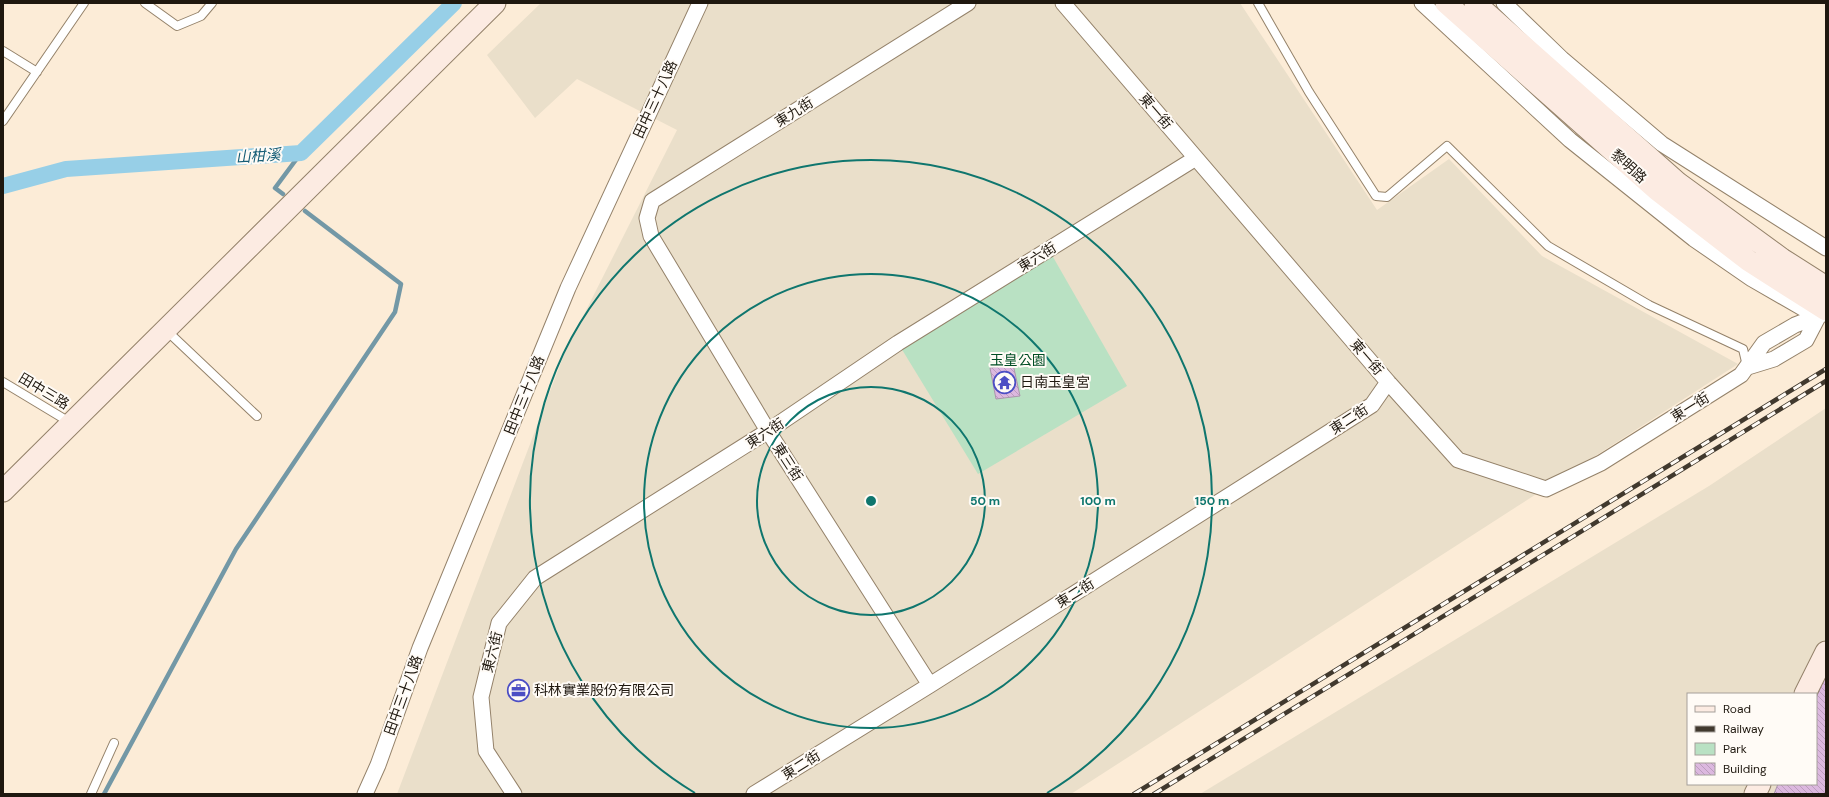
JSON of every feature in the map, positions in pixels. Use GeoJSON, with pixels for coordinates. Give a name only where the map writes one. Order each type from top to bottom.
{"type":"FeatureCollection","features":[{"type":"Feature","properties":{"kind":"street"},"geometry":{"type":"LineString","coordinates":[[3,490],[495,3]]}},
{"type":"Feature","properties":{"kind":"street","name":"田中三十八路"},"geometry":{"type":"LineString","coordinates":[[365,794],[378,764],[420,648],[565,295],[700,3]]}},
{"type":"Feature","properties":{"kind":"street","name":"東九街"},"geometry":{"type":"LineString","coordinates":[[651,236],[647,218],[652,200],[968,3]]}},
{"type":"Feature","properties":{"kind":"street","name":"東一街"},"geometry":{"type":"LineString","coordinates":[[1063,3],[1388,382],[1458,460],[1546,489],[1601,463],[1740,375],[1748,367]]}},
{"type":"Feature","properties":{"kind":"street"},"geometry":{"type":"LineString","coordinates":[[1422,3],[1443,9]]}},
{"type":"Feature","properties":{"kind":"street"},"geometry":{"type":"LineString","coordinates":[[1504,3],[1562,59],[1662,144],[1826,248]]}},
{"type":"Feature","properties":{"kind":"street","name":"黎明路"},"geometry":{"type":"LineString","coordinates":[[1479,6],[1678,183],[1782,259],[1826,287]]}},
{"type":"Feature","properties":{"kind":"street","name":"黎明路"},"geometry":{"type":"LineString","coordinates":[[1443,9],[1657,190],[1749,261],[1823,313]]}},
{"type":"Feature","properties":{"kind":"street","name":"東六街"},"geometry":{"type":"LineString","coordinates":[[514,794],[486,751],[481,697],[499,623],[535,578],[768,431],[898,343],[1196,158]]}},
{"type":"Feature","properties":{"kind":"street","name":"東三街"},"geometry":{"type":"LineString","coordinates":[[651,236],[768,431],[930,684]]}},
{"type":"Feature","properties":{"kind":"street"},"geometry":{"type":"LineString","coordinates":[[1748,367],[1774,359],[1806,340],[1823,313]]}},
{"type":"Feature","properties":{"kind":"street","name":"東二街"},"geometry":{"type":"LineString","coordinates":[[754,794],[1372,405],[1388,382]]}},
{"type":"Feature","properties":{"kind":"street"},"geometry":{"type":"LineString","coordinates":[[1806,693],[1826,652]]}},
{"type":"Feature","properties":{"kind":"street"},"geometry":{"type":"LineString","coordinates":[[1755,794],[1760,785]]}},
{"type":"Feature","properties":{"kind":"lane"},"geometry":{"type":"LineString","coordinates":[[3,121],[84,3]]}},
{"type":"Feature","properties":{"kind":"lane"},"geometry":{"type":"LineString","coordinates":[[144,3],[177,26],[201,16],[212,3]]}},
{"type":"Feature","properties":{"kind":"lane"},"geometry":{"type":"LineString","coordinates":[[1258,3],[1309,92],[1376,196],[1387,197],[1447,146],[1548,246],[1649,305],[1743,349],[1748,367]]}},
{"type":"Feature","properties":{"kind":"lane"},"geometry":{"type":"LineString","coordinates":[[3,51],[37,72]]}},
{"type":"Feature","properties":{"kind":"lane"},"geometry":{"type":"LineString","coordinates":[[165,330],[257,416]]}},
{"type":"Feature","properties":{"kind":"lane","name":"田中三路"},"geometry":{"type":"LineString","coordinates":[[3,382],[71,423]]}},
{"type":"Feature","properties":{"kind":"lane"},"geometry":{"type":"LineString","coordinates":[[91,794],[114,743]]}},
{"type":"Feature","properties":{"kind":"shaded area"},"geometry":{"type":"Polygon","coordinates":[[[541,3],[1240,3],[1377,210],[1449,159],[1542,256],[1738,364],[1071,794],[397,794],[565,352],[677,130],[577,79],[535,118],[487,55],[541,3]]]}},
{"type":"Feature","properties":{"kind":"shaded area"},"geometry":{"type":"Polygon","coordinates":[[[1826,408],[1826,794],[1200,794],[1709,486],[1826,408]]]}},
{"type":"Feature","properties":{"kind":"green space","name":"玉皇公園"},"geometry":{"type":"Polygon","coordinates":[[[1049,250],[1127,386],[978,474],[898,343],[1049,250]]]}},
{"type":"Feature","properties":{"kind":"building","name":"日南玉皇宮"},"geometry":{"type":"Polygon","coordinates":[[[1013,364],[1020,396],[996,399],[990,368],[1013,364]]]}},
{"type":"Feature","properties":{"kind":"building"},"geometry":{"type":"Polygon","coordinates":[[[1826,675],[1826,794],[1774,794],[1778,785],[1817,785],[1817,696],[1826,675]]]}},
{"type":"Feature","properties":{"kind":"waterway","name":"山柑溪"},"geometry":{"type":"LineString","coordinates":[[3,186],[66,169],[301,153],[454,3]]}},
{"type":"Feature","properties":{"kind":"waterway"},"geometry":{"type":"LineString","coordinates":[[283,194],[275,188],[301,153]]}},
{"type":"Feature","properties":{"kind":"waterway"},"geometry":{"type":"LineString","coordinates":[[104,794],[236,549],[395,312],[401,284],[305,211]]}},
{"type":"Feature","properties":{"kind":"railway"},"geometry":{"type":"LineString","coordinates":[[1134,794],[1826,369]]}},
{"type":"Feature","properties":{"kind":"railway"},"geometry":{"type":"LineString","coordinates":[[1154,794],[1826,381]]}},
{"type":"Feature","properties":{"kind":"place","name":"日南玉皇宮"},"geometry":{"type":"Point","coordinates":[1005,382]}},
{"type":"Feature","properties":{"kind":"place","name":"科林實業股份有限公司"},"geometry":{"type":"Point","coordinates":[519,690]}}]}
